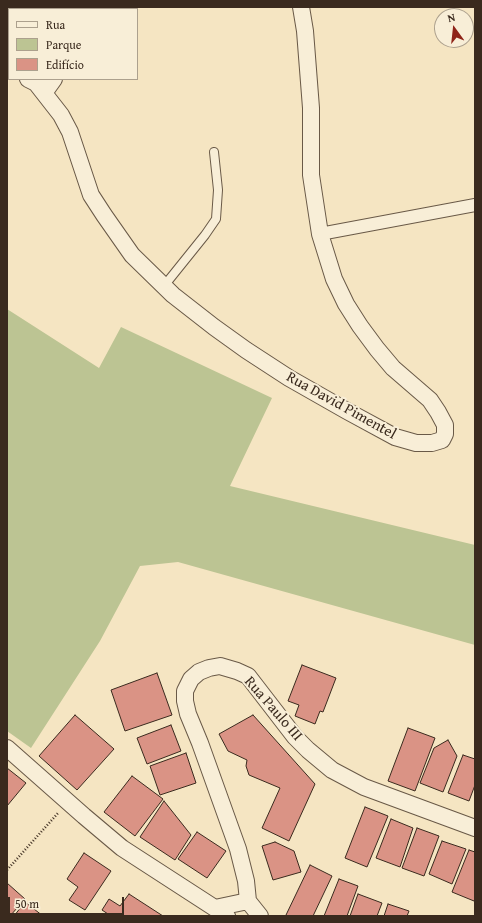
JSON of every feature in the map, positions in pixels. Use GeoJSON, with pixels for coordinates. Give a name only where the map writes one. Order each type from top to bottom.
{"type":"FeatureCollection","features":[{"type":"Feature","properties":{"kind":"street","name":"Rua David Pimentel"},"geometry":{"type":"LineString","coordinates":[[30,80],[36,83],[61,115],[70,132],[91,195],[132,255],[173,294],[214,328],[246,350],[289,378],[347,411],[395,437],[416,443],[432,443],[442,440],[445,434],[445,425],[430,400],[393,368],[377,349],[346,304],[334,279],[320,234],[311,175],[311,108],[305,31],[301,7]]}},
{"type":"Feature","properties":{"kind":"street"},"geometry":{"type":"LineString","coordinates":[[44,93],[53,80]]}},
{"type":"Feature","properties":{"kind":"street"},"geometry":{"type":"LineString","coordinates":[[320,234],[475,205]]}},
{"type":"Feature","properties":{"kind":"street","name":"Rua Paulo III"},"geometry":{"type":"LineString","coordinates":[[248,901],[246,881],[238,849],[188,714],[185,701],[185,691],[191,679],[199,672],[209,668],[220,666],[238,670],[248,676],[295,737],[332,770],[364,787],[475,828]]}},
{"type":"Feature","properties":{"kind":"street"},"geometry":{"type":"LineString","coordinates":[[7,748],[122,848],[221,912],[248,901],[260,916]]}},
{"type":"Feature","properties":{"kind":"lane"},"geometry":{"type":"LineString","coordinates":[[164,286],[216,219],[218,190],[214,152]]}},
{"type":"Feature","properties":{"kind":"path"},"geometry":{"type":"LineString","coordinates":[[7,870],[68,802]]}},
{"type":"Feature","properties":{"kind":"green space"},"geometry":{"type":"Polygon","coordinates":[[[7,309],[99,368],[121,327],[272,398],[230,486],[475,545],[475,645],[178,562],[140,566],[100,641],[31,748],[7,731],[7,309]]]}},
{"type":"Feature","properties":{"kind":"building"},"geometry":{"type":"Polygon","coordinates":[[[302,665],[336,678],[323,712],[320,711],[315,724],[295,716],[299,705],[288,701],[302,665]]]}},
{"type":"Feature","properties":{"kind":"building"},"geometry":{"type":"Polygon","coordinates":[[[157,673],[172,715],[125,731],[111,690],[157,673]]]}},
{"type":"Feature","properties":{"kind":"building"},"geometry":{"type":"Polygon","coordinates":[[[75,715],[114,749],[77,790],[39,756],[75,715]]]}},
{"type":"Feature","properties":{"kind":"building"},"geometry":{"type":"Polygon","coordinates":[[[253,715],[315,784],[289,841],[262,828],[280,788],[249,775],[246,766],[247,760],[228,751],[219,734],[253,715]]]}},
{"type":"Feature","properties":{"kind":"building"},"geometry":{"type":"Polygon","coordinates":[[[171,725],[181,751],[147,764],[137,738],[171,725]]]}},
{"type":"Feature","properties":{"kind":"building"},"geometry":{"type":"Polygon","coordinates":[[[408,728],[435,738],[415,791],[388,781],[408,728]]]}},
{"type":"Feature","properties":{"kind":"building"},"geometry":{"type":"Polygon","coordinates":[[[448,740],[457,756],[443,792],[420,783],[434,748],[448,740]]]}},
{"type":"Feature","properties":{"kind":"building"},"geometry":{"type":"Polygon","coordinates":[[[186,753],[196,783],[160,795],[150,766],[186,753]]]}},
{"type":"Feature","properties":{"kind":"building"},"geometry":{"type":"Polygon","coordinates":[[[463,755],[475,759],[475,785],[469,801],[448,793],[463,755]]]}},
{"type":"Feature","properties":{"kind":"building"},"geometry":{"type":"Polygon","coordinates":[[[7,768],[26,783],[7,806],[7,768]]]}},
{"type":"Feature","properties":{"kind":"building"},"geometry":{"type":"Polygon","coordinates":[[[132,776],[163,799],[135,836],[104,812],[132,776]]]}},
{"type":"Feature","properties":{"kind":"building"},"geometry":{"type":"Polygon","coordinates":[[[164,801],[191,835],[175,860],[140,837],[164,801]]]}},
{"type":"Feature","properties":{"kind":"building"},"geometry":{"type":"Polygon","coordinates":[[[365,807],[388,816],[367,867],[345,858],[365,807]]]}},
{"type":"Feature","properties":{"kind":"building"},"geometry":{"type":"Polygon","coordinates":[[[391,819],[413,828],[400,867],[376,858],[391,819]]]}},
{"type":"Feature","properties":{"kind":"building"},"geometry":{"type":"Polygon","coordinates":[[[417,828],[439,836],[424,876],[402,868],[417,828]]]}},
{"type":"Feature","properties":{"kind":"building"},"geometry":{"type":"Polygon","coordinates":[[[197,832],[226,851],[207,878],[178,859],[197,832]]]}},
{"type":"Feature","properties":{"kind":"building"},"geometry":{"type":"Polygon","coordinates":[[[442,841],[466,849],[452,884],[429,874],[442,841]]]}},
{"type":"Feature","properties":{"kind":"building"},"geometry":{"type":"Polygon","coordinates":[[[275,842],[294,851],[301,872],[273,880],[262,846],[275,842]]]}},
{"type":"Feature","properties":{"kind":"building"},"geometry":{"type":"Polygon","coordinates":[[[469,850],[475,852],[474,901],[452,892],[469,850]]]}},
{"type":"Feature","properties":{"kind":"building"},"geometry":{"type":"Polygon","coordinates":[[[84,853],[111,871],[85,910],[69,900],[78,887],[67,879],[84,853]]]}},
{"type":"Feature","properties":{"kind":"building"},"geometry":{"type":"Polygon","coordinates":[[[310,865],[332,876],[313,916],[288,916],[286,915],[310,865]]]}},
{"type":"Feature","properties":{"kind":"building"},"geometry":{"type":"Polygon","coordinates":[[[339,879],[358,886],[347,916],[324,916],[339,879]]]}},
{"type":"Feature","properties":{"kind":"building"},"geometry":{"type":"Polygon","coordinates":[[[7,883],[25,899],[10,916],[7,916],[7,883]]]}},
{"type":"Feature","properties":{"kind":"building"},"geometry":{"type":"Polygon","coordinates":[[[129,894],[163,916],[111,916],[102,910],[109,899],[120,906],[129,894]]]}},
{"type":"Feature","properties":{"kind":"building"},"geometry":{"type":"Polygon","coordinates":[[[358,894],[382,903],[377,916],[350,916],[358,894]]]}},
{"type":"Feature","properties":{"kind":"building"},"geometry":{"type":"Polygon","coordinates":[[[25,902],[43,916],[14,916],[25,902]]]}},
{"type":"Feature","properties":{"kind":"building"},"geometry":{"type":"Polygon","coordinates":[[[388,904],[409,911],[407,916],[384,916],[388,904]]]}}]}
